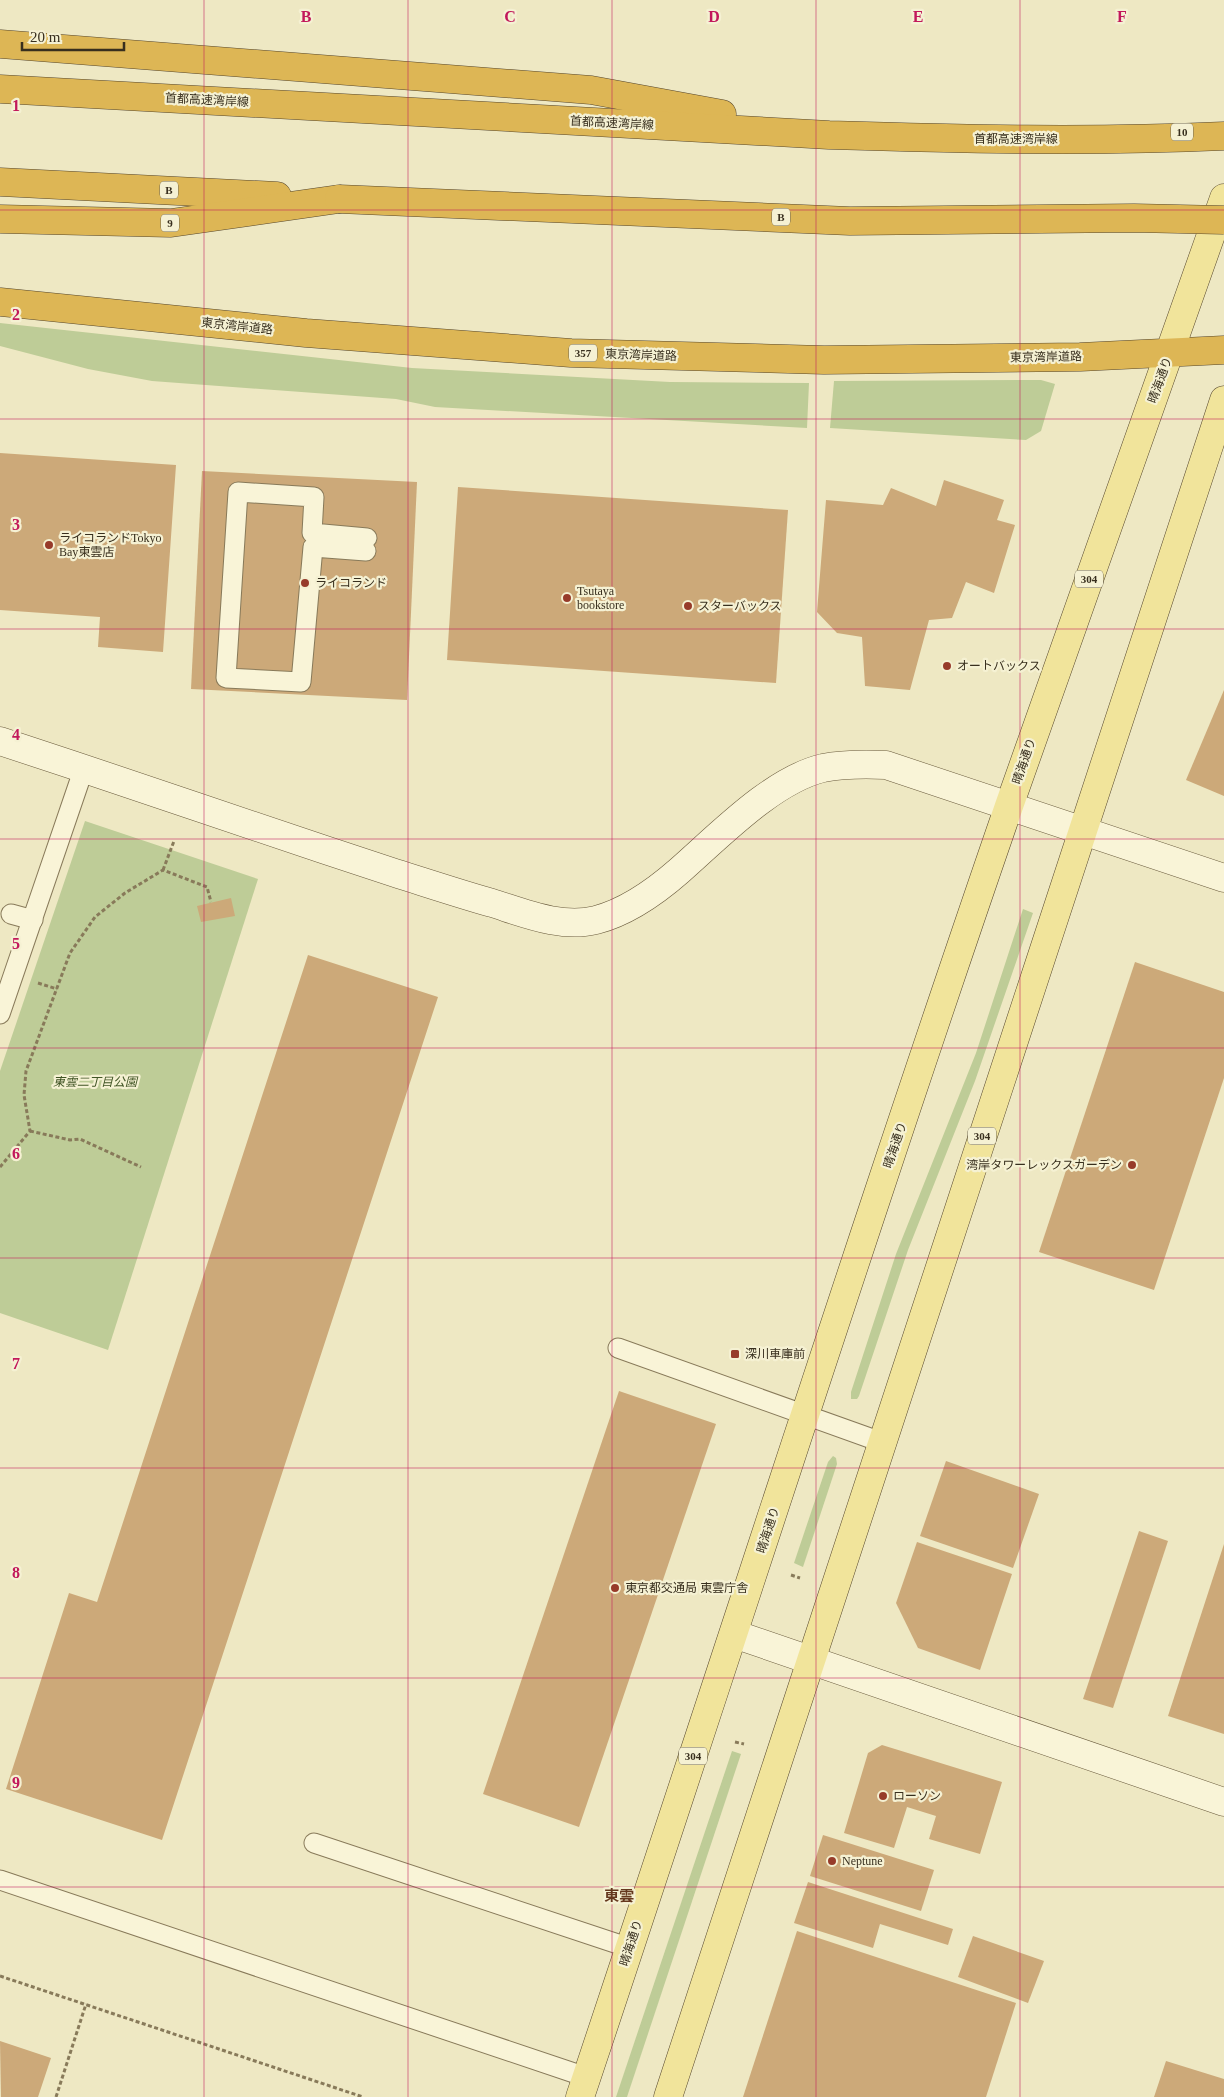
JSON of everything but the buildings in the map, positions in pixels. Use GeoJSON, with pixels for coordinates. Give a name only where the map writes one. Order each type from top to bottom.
{"type":"FeatureCollection","features":[{"type":"Feature","properties":{"kind":"highway"},"geometry":{"type":"LineString","coordinates":[[0,44],[591,90],[829,135]]}},
{"type":"Feature","properties":{"kind":"highway","name":"首都高速湾岸線"},"geometry":{"type":"LineString","coordinates":[[0,89],[829,135],[958,139],[1140,140],[1224,136]]}},
{"type":"Feature","properties":{"kind":"highway","name":"10"},"geometry":{"type":"LineString","coordinates":[[1140,140],[1224,123]]}},
{"type":"Feature","properties":{"kind":"highway","name":"B"},"geometry":{"type":"LineString","coordinates":[[0,182],[850,221],[1124,218],[1224,220]]}},
{"type":"Feature","properties":{"kind":"highway","name":"9"},"geometry":{"type":"LineString","coordinates":[[0,219],[171,223],[339,199]]}},
{"type":"Feature","properties":{"kind":"highway","name":"東京湾岸道路"},"geometry":{"type":"LineString","coordinates":[[0,302],[306,333],[572,353],[824,360],[1080,357],[1224,350]]}},
{"type":"Feature","properties":{"kind":"main road","name":"晴海通り"},"geometry":{"type":"LineString","coordinates":[[583,2087],[734,1634],[804,1415],[1009,806],[1224,198]]}},
{"type":"Feature","properties":{"kind":"main road","name":"304"},"geometry":{"type":"LineString","coordinates":[[668,2097],[1224,400]]}},
{"type":"Feature","properties":{"kind":"street"},"geometry":{"type":"LineString","coordinates":[[0,741],[225,817],[547,920],[570,922],[595,921],[635,904],[669,880],[768,794],[795,779],[821,769],[842,765],[886,765],[1224,878]]}},
{"type":"Feature","properties":{"kind":"street"},"geometry":{"type":"LineString","coordinates":[[734,1634],[1224,1802]]}},
{"type":"Feature","properties":{"kind":"lane"},"geometry":{"type":"LineString","coordinates":[[238,492],[314,497],[312,534],[367,545],[313,547],[301,682],[226,678],[238,492]]}},
{"type":"Feature","properties":{"kind":"lane"},"geometry":{"type":"LineString","coordinates":[[0,1014],[84,768]]}},
{"type":"Feature","properties":{"kind":"lane"},"geometry":{"type":"LineString","coordinates":[[11,914],[33,920]]}},
{"type":"Feature","properties":{"kind":"lane"},"geometry":{"type":"LineString","coordinates":[[618,1348],[882,1442]]}},
{"type":"Feature","properties":{"kind":"lane"},"geometry":{"type":"LineString","coordinates":[[314,1843],[630,1948]]}},
{"type":"Feature","properties":{"kind":"lane"},"geometry":{"type":"LineString","coordinates":[[0,1880],[583,2087]]}},
{"type":"Feature","properties":{"kind":"path"},"geometry":{"type":"LineString","coordinates":[[0,1167],[30,1131],[24,1095],[26,1071],[70,953],[95,917],[125,893],[163,870],[174,841]]}},
{"type":"Feature","properties":{"kind":"path"},"geometry":{"type":"LineString","coordinates":[[163,870],[207,887],[211,902]]}},
{"type":"Feature","properties":{"kind":"path"},"geometry":{"type":"LineString","coordinates":[[30,1131],[70,1140],[80,1139],[141,1167]]}},
{"type":"Feature","properties":{"kind":"path"},"geometry":{"type":"LineString","coordinates":[[791,1575],[800,1578]]}},
{"type":"Feature","properties":{"kind":"path"},"geometry":{"type":"LineString","coordinates":[[735,1742],[744,1744]]}},
{"type":"Feature","properties":{"kind":"path"},"geometry":{"type":"LineString","coordinates":[[0,1976],[362,2097]]}},
{"type":"Feature","properties":{"kind":"path"},"geometry":{"type":"LineString","coordinates":[[56,2097],[86,2004]]}},
{"type":"Feature","properties":{"kind":"green space"},"geometry":{"type":"Polygon","coordinates":[[[0,323],[412,368],[670,382],[809,383],[807,428],[435,407],[396,399],[152,381],[88,369],[0,346],[0,323]]]}},
{"type":"Feature","properties":{"kind":"green space"},"geometry":{"type":"Polygon","coordinates":[[[1041,380],[1055,384],[1041,431],[1026,440],[830,428],[834,381],[1041,380]]]}},
{"type":"Feature","properties":{"kind":"green space","name":"東雲二丁目公園"},"geometry":{"type":"Polygon","coordinates":[[[85,821],[258,879],[108,1350],[0,1313],[0,1071],[85,821]]]}},
{"type":"Feature","properties":{"kind":"green space"},"geometry":{"type":"Polygon","coordinates":[[[1023,909],[1033,913],[975,1081],[908,1250],[859,1396],[857,1399],[851,1399],[851,1392],[896,1254],[976,1053],[1023,909]]]}},
{"type":"Feature","properties":{"kind":"green space"},"geometry":{"type":"Polygon","coordinates":[[[833,1456],[836,1458],[837,1464],[803,1567],[794,1563],[828,1462],[833,1456]]]}},
{"type":"Feature","properties":{"kind":"green space"},"geometry":{"type":"Polygon","coordinates":[[[732,1751],[741,1754],[627,2097],[616,2097],[732,1751]]]}},
{"type":"Feature","properties":{"kind":"place","name":"ライコランドTokyo Bay東雲店"},"geometry":{"type":"Point","coordinates":[49,545]}},
{"type":"Feature","properties":{"kind":"place","name":"ライコランド"},"geometry":{"type":"Point","coordinates":[305,583]}},
{"type":"Feature","properties":{"kind":"place","name":"Tsutaya bookstore"},"geometry":{"type":"Point","coordinates":[567,598]}},
{"type":"Feature","properties":{"kind":"place","name":"スターバックス"},"geometry":{"type":"Point","coordinates":[688,606]}},
{"type":"Feature","properties":{"kind":"place","name":"オートバックス"},"geometry":{"type":"Point","coordinates":[947,666]}},
{"type":"Feature","properties":{"kind":"place","name":"湾岸タワーレックスガーデン"},"geometry":{"type":"Point","coordinates":[1132,1165]}},
{"type":"Feature","properties":{"kind":"place","name":"深川車庫前"},"geometry":{"type":"Point","coordinates":[735,1354]}},
{"type":"Feature","properties":{"kind":"place","name":"東京都交通局 東雲庁舎"},"geometry":{"type":"Point","coordinates":[615,1588]}},
{"type":"Feature","properties":{"kind":"place","name":"ローソン"},"geometry":{"type":"Point","coordinates":[883,1796]}},
{"type":"Feature","properties":{"kind":"place","name":"Neptune"},"geometry":{"type":"Point","coordinates":[832,1861]}},
{"type":"Feature","properties":{"kind":"district","name":"東雲"},"geometry":{"type":"Point","coordinates":[619,1896]}}]}
